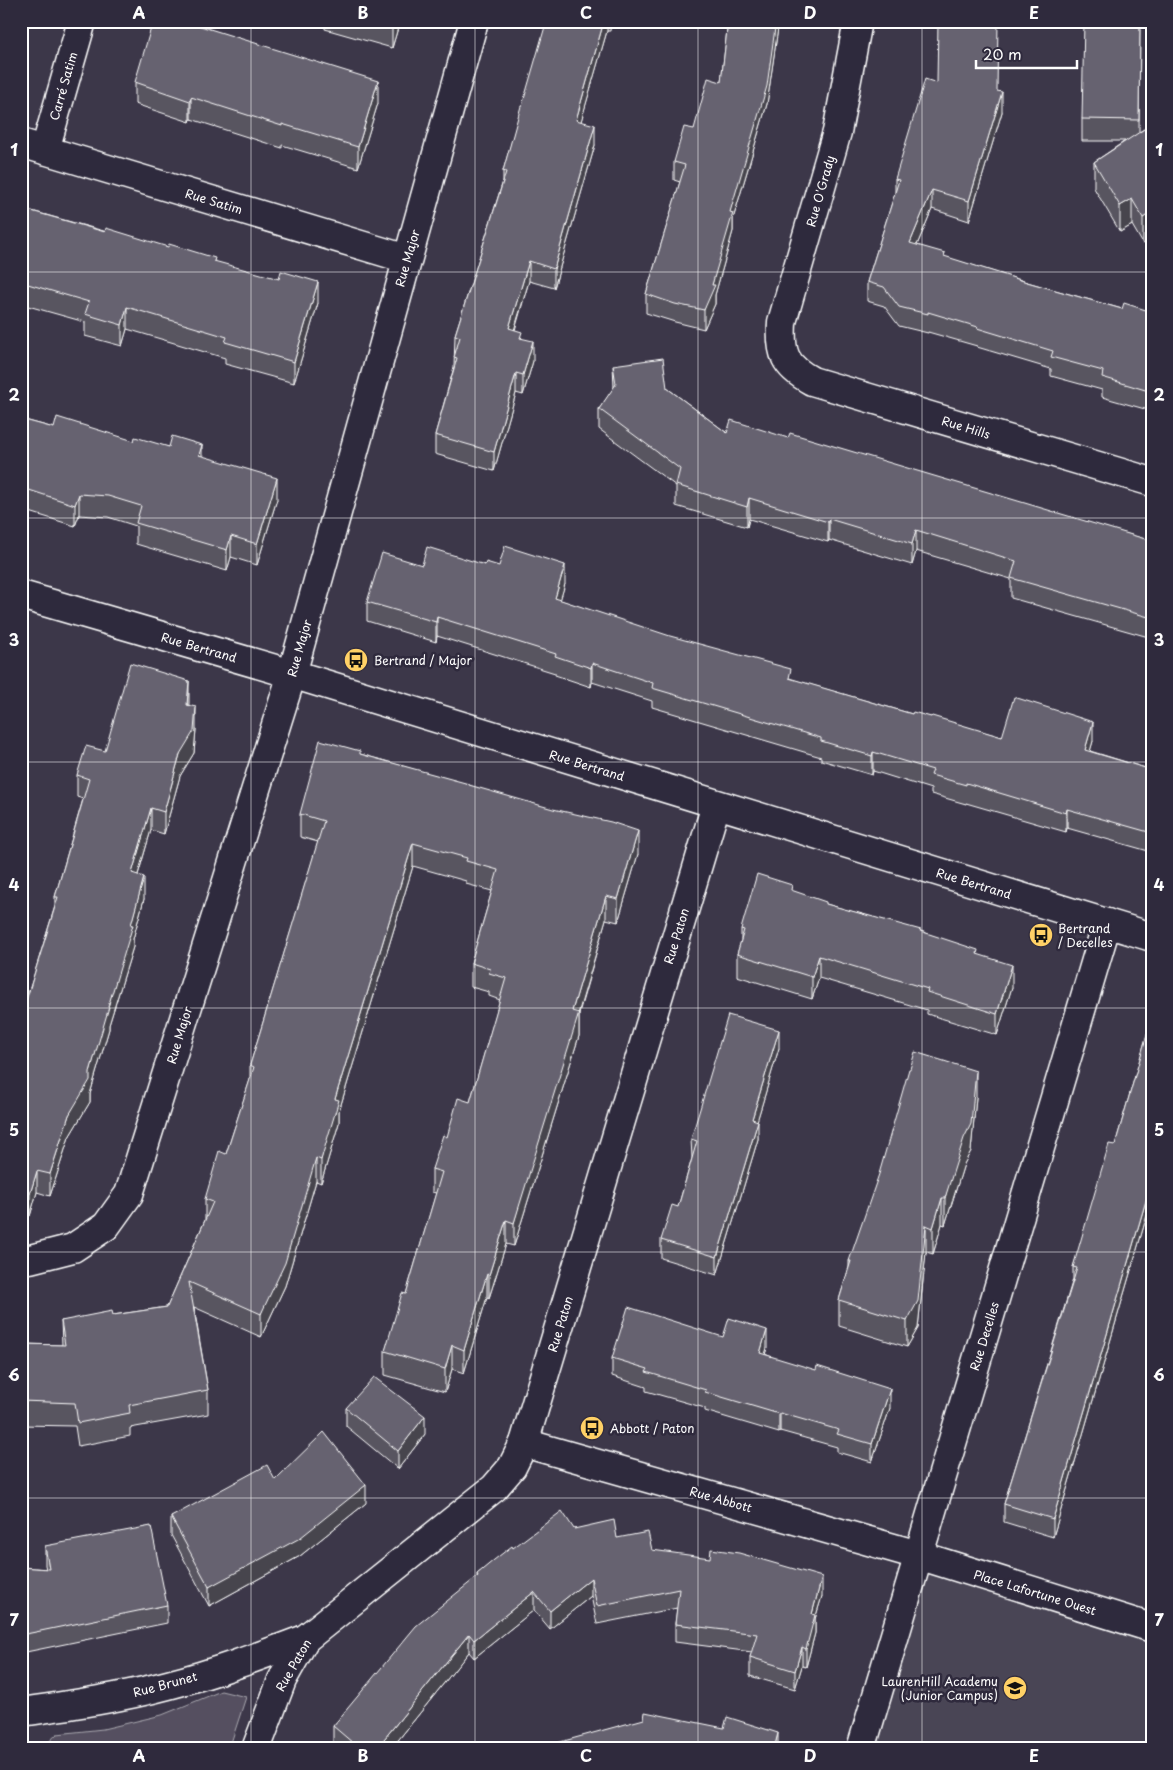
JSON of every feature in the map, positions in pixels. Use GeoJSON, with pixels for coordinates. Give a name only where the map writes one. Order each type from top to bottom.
{"type":"FeatureCollection","features":[{"type":"Feature","properties":{"kind":"street","name":"Carré Satim"},"geometry":{"type":"LineString","coordinates":[[33,146],[82,21]]}},
{"type":"Feature","properties":{"kind":"street","name":"Rue Major"},"geometry":{"type":"LineString","coordinates":[[21,1259],[30,1259],[73,1248],[106,1226],[129,1194],[292,674],[406,259],[474,21]]}},
{"type":"Feature","properties":{"kind":"street","name":"Rue O'Grady"},"geometry":{"type":"LineString","coordinates":[[786,360],[781,341],[782,322],[837,132],[858,21]]}},
{"type":"Feature","properties":{"kind":"street","name":"Rue Satim"},"geometry":{"type":"LineString","coordinates":[[33,146],[406,259]]}},
{"type":"Feature","properties":{"kind":"street","name":"Rue Hills"},"geometry":{"type":"LineString","coordinates":[[786,360],[796,373],[812,381],[1152,482]]}},
{"type":"Feature","properties":{"kind":"street","name":"Rue Bertrand"},"geometry":{"type":"LineString","coordinates":[[21,595],[292,674],[1152,937]]}},
{"type":"Feature","properties":{"kind":"street","name":"Rue Paton"},"geometry":{"type":"LineString","coordinates":[[256,1749],[282,1680],[305,1639],[494,1488],[512,1468],[524,1443],[716,805]]}},
{"type":"Feature","properties":{"kind":"street","name":"Rue Decelles"},"geometry":{"type":"LineString","coordinates":[[860,1749],[1107,923]]}},
{"type":"Feature","properties":{"kind":"street","name":"Rue Abbott"},"geometry":{"type":"LineString","coordinates":[[524,1443],[918,1555]]}},
{"type":"Feature","properties":{"kind":"street","name":"Place Lafortune Ouest"},"geometry":{"type":"LineString","coordinates":[[918,1555],[1152,1628]]}},
{"type":"Feature","properties":{"kind":"street","name":"Rue Brunet"},"geometry":{"type":"LineString","coordinates":[[21,1712],[86,1703],[168,1685],[238,1664],[305,1639]]}},
{"type":"Feature","properties":{"kind":"shaded area","name":"LaurenHill Academy (Junior Campus)"},"geometry":{"type":"Polygon","coordinates":[[[918,1555],[1152,1628],[1152,1749],[861,1749],[918,1555]]]}},
{"type":"Feature","properties":{"kind":"shaded area"},"geometry":{"type":"Polygon","coordinates":[[[221,1691],[246,1697],[229,1749],[41,1749],[57,1734],[103,1729],[162,1715],[221,1691]]]}},
{"type":"Feature","properties":{"kind":"building"},"geometry":{"type":"Polygon","coordinates":[[[153,21],[184,21],[378,81],[358,147],[282,124],[282,126],[191,97],[190,101],[135,82],[153,21]]]}},
{"type":"Feature","properties":{"kind":"building"},"geometry":{"type":"Polygon","coordinates":[[[371,21],[394,21],[392,27],[371,21]]]}},
{"type":"Feature","properties":{"kind":"building"},"geometry":{"type":"Polygon","coordinates":[[[552,21],[604,21],[576,120],[595,125],[554,269],[529,261],[509,328],[522,332],[520,338],[533,341],[523,375],[516,373],[494,452],[435,435],[457,358],[454,357],[460,337],[455,335],[506,172],[503,171],[546,23],[552,25],[552,21]]]}},
{"type":"Feature","properties":{"kind":"building"},"geometry":{"type":"Polygon","coordinates":[[[728,21],[776,21],[767,86],[730,212],[733,213],[712,285],[715,285],[704,310],[675,304],[646,294],[685,165],[674,162],[684,127],[694,129],[708,78],[721,82],[728,21]]]}},
{"type":"Feature","properties":{"kind":"building"},"geometry":{"type":"Polygon","coordinates":[[[938,21],[998,21],[997,91],[1002,92],[969,201],[932,190],[910,243],[945,253],[944,256],[1027,282],[1122,309],[1124,303],[1152,312],[1152,392],[1102,377],[1103,371],[1051,357],[1053,351],[928,312],[928,314],[899,307],[884,287],[867,282],[899,180],[895,179],[925,79],[937,83],[938,21]]]}},
{"type":"Feature","properties":{"kind":"building"},"geometry":{"type":"Polygon","coordinates":[[[1084,21],[1140,21],[1139,120],[1082,119],[1084,21]]]}},
{"type":"Feature","properties":{"kind":"building"},"geometry":{"type":"Polygon","coordinates":[[[1152,124],[1152,212],[1143,218],[1132,199],[1120,206],[1094,162],[1152,124]]]}},
{"type":"Feature","properties":{"kind":"building"},"geometry":{"type":"Polygon","coordinates":[[[21,208],[105,232],[106,228],[168,247],[169,244],[215,258],[214,261],[279,279],[281,271],[318,282],[294,362],[225,342],[227,337],[127,307],[122,325],[85,314],[89,302],[21,282],[21,208]]]}},
{"type":"Feature","properties":{"kind":"building"},"geometry":{"type":"Polygon","coordinates":[[[663,358],[667,388],[727,433],[731,420],[788,438],[790,433],[1152,541],[1152,618],[1011,578],[1016,561],[916,530],[912,544],[829,519],[828,522],[749,498],[747,507],[676,485],[680,469],[599,409],[616,384],[613,365],[663,358]]]}},
{"type":"Feature","properties":{"kind":"building"},"geometry":{"type":"Polygon","coordinates":[[[57,417],[134,441],[135,437],[169,447],[172,436],[202,445],[199,455],[277,478],[257,544],[231,536],[227,550],[136,523],[141,506],[108,496],[79,494],[75,505],[23,488],[21,494],[21,419],[54,428],[57,417]]]}},
{"type":"Feature","properties":{"kind":"building"},"geometry":{"type":"Polygon","coordinates":[[[505,546],[565,565],[555,598],[670,636],[791,669],[789,678],[912,714],[913,712],[932,716],[1002,737],[1014,697],[1093,722],[1085,750],[1152,770],[1152,833],[1067,809],[1066,813],[966,783],[966,785],[931,775],[933,770],[873,752],[872,756],[821,741],[821,738],[652,688],[653,683],[592,663],[591,668],[555,656],[556,654],[437,617],[436,622],[367,602],[382,553],[422,565],[427,547],[485,565],[486,562],[499,566],[505,546]]]}},
{"type":"Feature","properties":{"kind":"building"},"geometry":{"type":"Polygon","coordinates":[[[130,663],[189,681],[187,705],[196,707],[194,731],[180,754],[164,812],[151,808],[132,873],[144,877],[131,925],[133,925],[90,1072],[90,1080],[69,1115],[50,1174],[37,1171],[30,1194],[21,1191],[21,1017],[58,897],[55,897],[89,779],[77,775],[86,746],[105,751],[130,663]]]}},
{"type":"Feature","properties":{"kind":"building"},"geometry":{"type":"Polygon","coordinates":[[[320,740],[360,751],[360,754],[638,831],[618,899],[606,896],[572,1011],[579,1013],[514,1223],[506,1220],[464,1350],[452,1345],[445,1369],[385,1351],[402,1293],[406,1294],[442,1172],[432,1169],[443,1135],[447,1137],[458,1098],[470,1102],[506,978],[489,973],[490,969],[471,963],[498,870],[466,861],[467,858],[413,843],[335,1099],[339,1100],[321,1160],[316,1158],[285,1263],[261,1314],[189,1282],[208,1390],[129,1405],[130,1413],[78,1423],[75,1403],[21,1401],[21,1344],[65,1345],[61,1321],[112,1311],[113,1315],[167,1307],[213,1202],[205,1199],[219,1151],[226,1154],[254,1067],[250,1065],[324,821],[300,814],[320,740]]]}},
{"type":"Feature","properties":{"kind":"building"},"geometry":{"type":"Polygon","coordinates":[[[757,874],[792,885],[791,890],[826,902],[826,904],[921,930],[978,950],[977,954],[1012,965],[997,1014],[927,992],[928,989],[819,956],[812,977],[737,954],[744,930],[741,929],[757,874]]]}},
{"type":"Feature","properties":{"kind":"building"},"geometry":{"type":"Polygon","coordinates":[[[728,1015],[779,1030],[752,1119],[758,1121],[717,1257],[661,1240],[672,1205],[678,1207],[697,1141],[691,1139],[728,1015]]]}},
{"type":"Feature","properties":{"kind":"building"},"geometry":{"type":"Polygon","coordinates":[[[1152,1017],[1152,1180],[1053,1519],[1004,1504],[1077,1268],[1073,1267],[1109,1144],[1115,1145],[1152,1017]]]}},
{"type":"Feature","properties":{"kind":"building"},"geometry":{"type":"Polygon","coordinates":[[[915,1052],[976,1071],[971,1124],[964,1138],[945,1198],[942,1198],[933,1228],[926,1225],[918,1301],[907,1321],[839,1300],[851,1261],[849,1261],[879,1174],[915,1052]]]}},
{"type":"Feature","properties":{"kind":"building"},"geometry":{"type":"Polygon","coordinates":[[[628,1307],[723,1337],[729,1318],[767,1330],[760,1353],[816,1370],[817,1366],[890,1389],[872,1444],[837,1434],[839,1430],[705,1392],[706,1390],[646,1372],[648,1369],[612,1358],[628,1307]]]}},
{"type":"Feature","properties":{"kind":"building"},"geometry":{"type":"Polygon","coordinates":[[[374,1377],[425,1416],[398,1451],[346,1408],[374,1377]]]}},
{"type":"Feature","properties":{"kind":"building"},"geometry":{"type":"Polygon","coordinates":[[[324,1432],[366,1485],[300,1538],[209,1587],[171,1517],[267,1465],[275,1480],[324,1432]]]}},
{"type":"Feature","properties":{"kind":"building"},"geometry":{"type":"Polygon","coordinates":[[[562,1511],[574,1529],[614,1520],[617,1538],[648,1532],[652,1550],[710,1558],[711,1549],[739,1553],[822,1577],[812,1614],[815,1615],[806,1649],[802,1647],[795,1671],[750,1657],[757,1634],[675,1624],[679,1589],[597,1606],[591,1578],[550,1611],[534,1592],[474,1640],[469,1634],[376,1749],[360,1749],[333,1726],[416,1626],[478,1576],[477,1574],[494,1560],[562,1511]]]}},
{"type":"Feature","properties":{"kind":"building"},"geometry":{"type":"Polygon","coordinates":[[[151,1526],[167,1605],[21,1634],[21,1567],[49,1569],[45,1546],[151,1526]]]}},
{"type":"Feature","properties":{"kind":"building"},"geometry":{"type":"Polygon","coordinates":[[[645,1712],[724,1728],[727,1717],[778,1733],[774,1749],[554,1749],[553,1744],[644,1719],[645,1712]]]}},
{"type":"Feature","properties":{"kind":"place","name":"Bertrand / Major"},"geometry":{"type":"Point","coordinates":[356,660]}},
{"type":"Feature","properties":{"kind":"place","name":"Bertrand / Decelles"},"geometry":{"type":"Point","coordinates":[1041,935]}},
{"type":"Feature","properties":{"kind":"place","name":"Abbott / Paton"},"geometry":{"type":"Point","coordinates":[592,1428]}},
{"type":"Feature","properties":{"kind":"place","name":"LaurenHill Academy (Junior Campus)"},"geometry":{"type":"Point","coordinates":[1015,1688]}}]}
